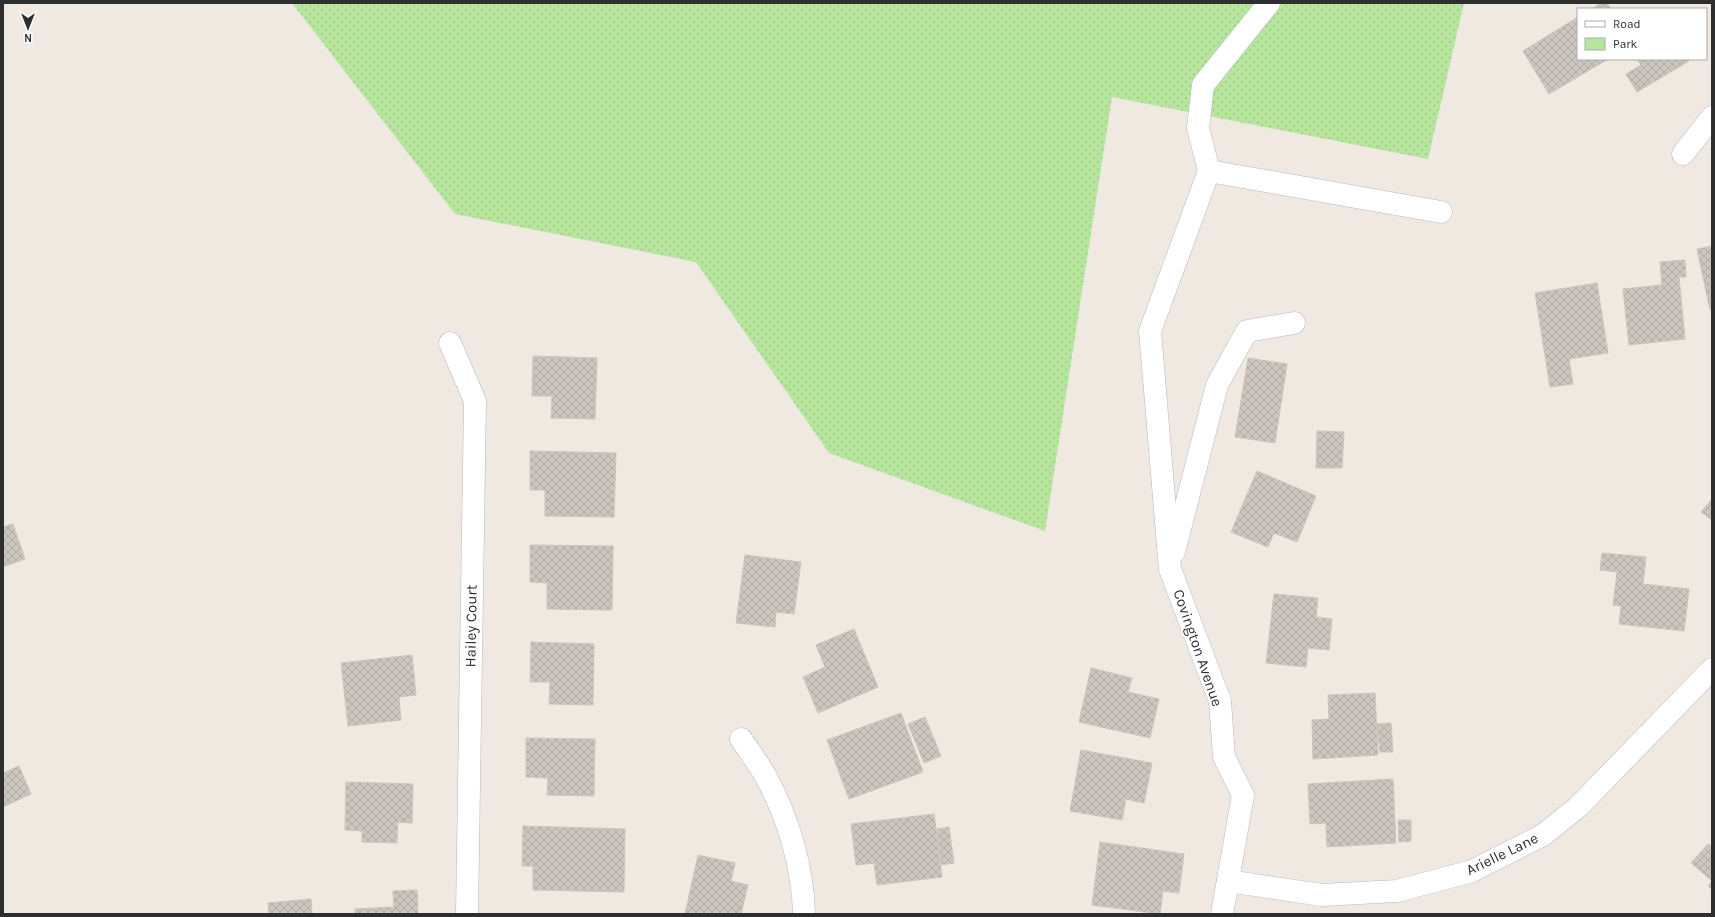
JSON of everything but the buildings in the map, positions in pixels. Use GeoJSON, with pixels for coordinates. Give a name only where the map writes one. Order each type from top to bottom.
{"type":"FeatureCollection","features":[{"type":"Feature","properties":{"kind":"street"},"geometry":{"type":"LineString","coordinates":[[1269,3],[1203,85],[1198,128],[1209,171],[1441,212]]}},
{"type":"Feature","properties":{"kind":"street"},"geometry":{"type":"LineString","coordinates":[[1683,154],[1712,117]]}},
{"type":"Feature","properties":{"kind":"street","name":"Covington Avenue"},"geometry":{"type":"LineString","coordinates":[[1209,171],[1150,331],[1170,569],[1220,701],[1224,757],[1242,795],[1222,914]]}},
{"type":"Feature","properties":{"kind":"street"},"geometry":{"type":"LineString","coordinates":[[1170,569],[1217,385],[1247,331],[1294,323]]}},
{"type":"Feature","properties":{"kind":"street","name":"Hailey Court"},"geometry":{"type":"LineString","coordinates":[[450,343],[475,401],[467,914]]}},
{"type":"Feature","properties":{"kind":"street","name":"Arielle Lane"},"geometry":{"type":"LineString","coordinates":[[1228,881],[1322,895],[1397,891],[1472,871],[1543,835],[1578,807],[1712,669]]}},
{"type":"Feature","properties":{"kind":"street"},"geometry":{"type":"LineString","coordinates":[[741,739],[765,775],[784,817],[796,853],[804,902],[804,914]]}},
{"type":"Feature","properties":{"kind":"green space"},"geometry":{"type":"Polygon","coordinates":[[[292,3],[1464,3],[1428,159],[1112,97],[1045,531],[829,453],[696,262],[455,214],[292,3]]]}}]}
